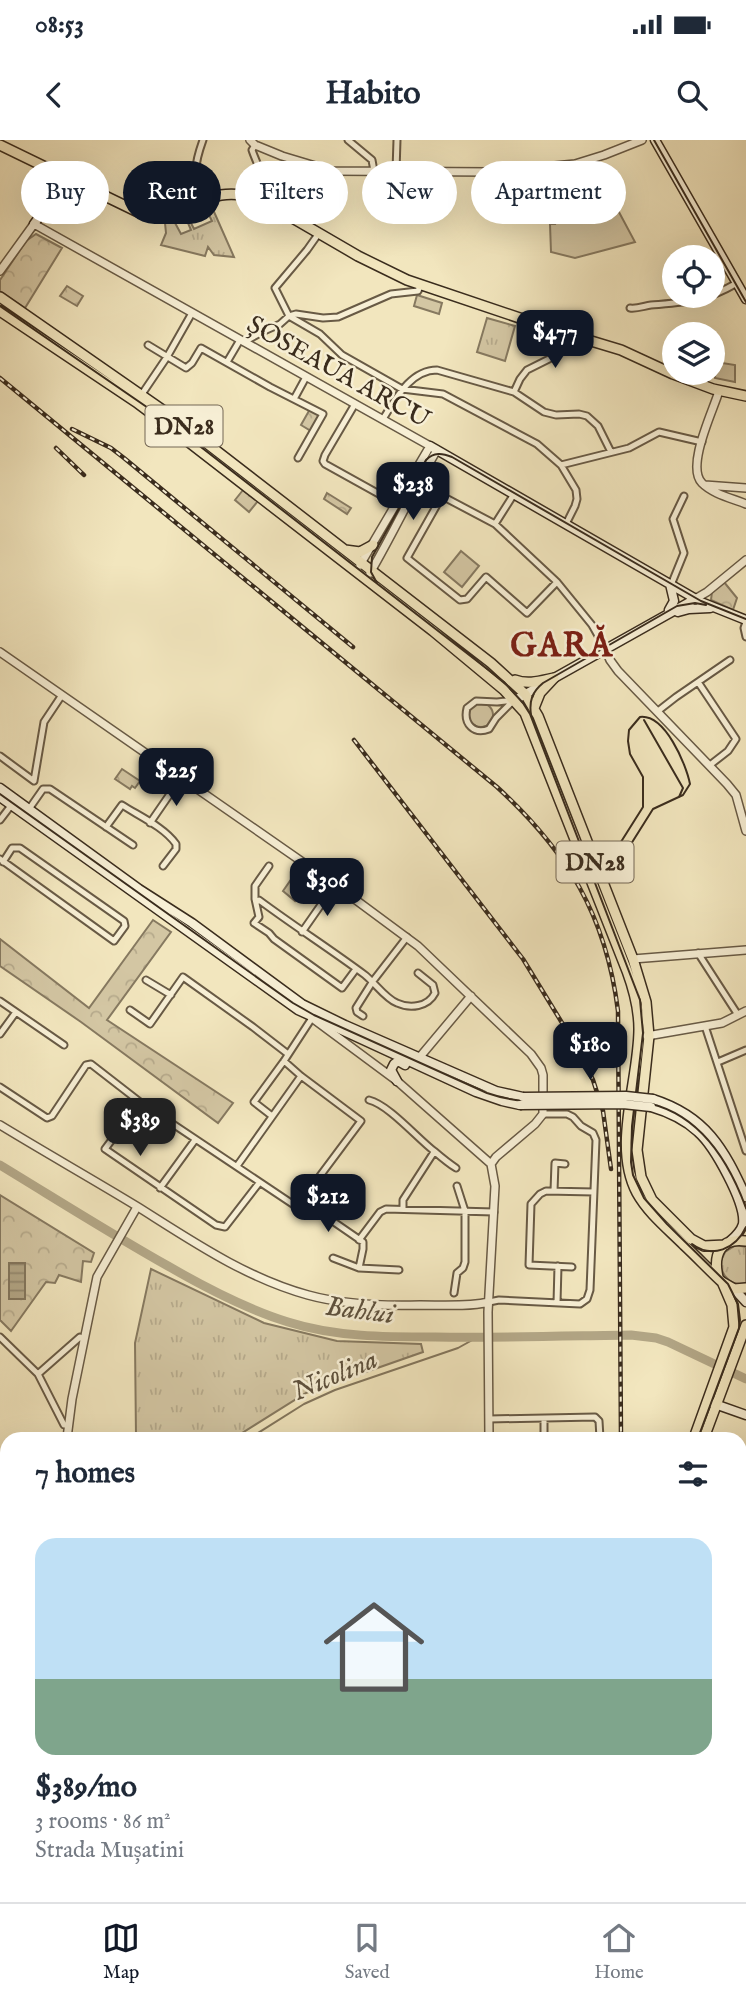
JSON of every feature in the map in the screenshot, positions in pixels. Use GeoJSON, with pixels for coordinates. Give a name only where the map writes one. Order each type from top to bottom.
{"type":"FeatureCollection","features":[{"type":"Feature","properties":{"kind":"main road"},"geometry":{"type":"LineString","coordinates":[[655,140],[746,299]]}},
{"type":"Feature","properties":{"kind":"main road"},"geometry":{"type":"LineString","coordinates":[[0,147],[28,161]]}},
{"type":"Feature","properties":{"kind":"main road"},"geometry":{"type":"LineString","coordinates":[[109,202],[149,218],[170,217],[205,204],[235,200]]}},
{"type":"Feature","properties":{"kind":"main road"},"geometry":{"type":"LineString","coordinates":[[302,224],[367,261],[420,286],[632,354],[673,374],[714,389],[746,395]]}},
{"type":"Feature","properties":{"kind":"main road","name":"DN28"},"geometry":{"type":"LineString","coordinates":[[0,297],[344,550],[359,567]]}},
{"type":"Feature","properties":{"kind":"main road","name":"DN28"},"geometry":{"type":"LineString","coordinates":[[0,311],[139,398],[369,575],[507,676],[525,694],[534,708],[633,959],[646,1002],[637,1150],[644,1185],[652,1200],[696,1243],[711,1247],[746,1241]]}},
{"type":"Feature","properties":{"kind":"main road","name":"ȘOSEAUA ARCU"},"geometry":{"type":"LineString","coordinates":[[434,448],[695,599],[746,621]]}},
{"type":"Feature","properties":{"kind":"main road"},"geometry":{"type":"LineString","coordinates":[[344,550],[360,552],[373,545]]}},
{"type":"Feature","properties":{"kind":"main road","name":"DN28"},"geometry":{"type":"LineString","coordinates":[[369,575],[514,700],[528,720],[627,971],[636,1001],[644,1036],[628,1126],[627,1163],[637,1192],[657,1219],[720,1281],[734,1289]]}},
{"type":"Feature","properties":{"kind":"main road"},"geometry":{"type":"LineString","coordinates":[[668,612],[674,601],[671,584]]}},
{"type":"Feature","properties":{"kind":"main road"},"geometry":{"type":"LineString","coordinates":[[514,700],[695,599]]}},
{"type":"Feature","properties":{"kind":"main road"},"geometry":{"type":"LineString","coordinates":[[668,612],[716,608]]}},
{"type":"Feature","properties":{"kind":"main road"},"geometry":{"type":"LineString","coordinates":[[507,676],[523,683],[554,678]]}},
{"type":"Feature","properties":{"kind":"main road"},"geometry":{"type":"LineString","coordinates":[[534,708],[540,694],[554,678]]}},
{"type":"Feature","properties":{"kind":"main road"},"geometry":{"type":"LineString","coordinates":[[0,789],[13,802],[290,1006],[419,1058],[477,1092],[520,1105],[633,1104],[673,1115],[699,1133],[712,1148],[743,1209],[743,1222],[736,1236],[728,1243]]}},
{"type":"Feature","properties":{"kind":"main road"},"geometry":{"type":"LineString","coordinates":[[0,796],[29,809],[139,889],[192,923],[313,1014],[432,1067],[511,1095],[636,1097],[653,1099],[676,1108],[696,1120],[714,1138],[746,1196]]}},
{"type":"Feature","properties":{"kind":"main road"},"geometry":{"type":"LineString","coordinates":[[397,1081],[391,1070],[398,1061],[422,1072],[432,1067]]}},
{"type":"Feature","properties":{"kind":"main road","name":"DN28"},"geometry":{"type":"LineString","coordinates":[[728,1243],[719,1250],[716,1258],[720,1281],[730,1298],[735,1318],[732,1349]]}},
{"type":"Feature","properties":{"kind":"main road"},"geometry":{"type":"LineString","coordinates":[[734,1289],[746,1288]]}},
{"type":"Feature","properties":{"kind":"main road"},"geometry":{"type":"LineString","coordinates":[[734,1289],[746,1302]]}},
{"type":"Feature","properties":{"kind":"main road","name":"DN28"},"geometry":{"type":"LineString","coordinates":[[697,1432],[720,1384],[732,1349],[746,1325]]}},
{"type":"Feature","properties":{"kind":"main road"},"geometry":{"type":"LineString","coordinates":[[712,1403],[746,1415]]}},
{"type":"Feature","properties":{"kind":"main road","name":"DN28"},"geometry":{"type":"LineString","coordinates":[[705,1432],[712,1403]]}},
{"type":"Feature","properties":{"kind":"street"},"geometry":{"type":"LineString","coordinates":[[197,161],[203,140]]}},
{"type":"Feature","properties":{"kind":"street"},"geometry":{"type":"LineString","coordinates":[[348,140],[372,161]]}},
{"type":"Feature","properties":{"kind":"street"},"geometry":{"type":"LineString","coordinates":[[396,161],[397,140]]}},
{"type":"Feature","properties":{"kind":"street"},"geometry":{"type":"LineString","coordinates":[[457,172],[558,167],[584,162],[642,140]]}},
{"type":"Feature","properties":{"kind":"street"},"geometry":{"type":"LineString","coordinates":[[257,161],[252,142],[299,161]]}},
{"type":"Feature","properties":{"kind":"street"},"geometry":{"type":"LineString","coordinates":[[0,271],[34,224]]}},
{"type":"Feature","properties":{"kind":"street","name":"ȘOSEAUA ARCU"},"geometry":{"type":"LineString","coordinates":[[34,224],[434,448]]}},
{"type":"Feature","properties":{"kind":"street"},"geometry":{"type":"LineString","coordinates":[[318,233],[275,288],[289,316],[320,334],[342,355],[402,389],[443,394],[537,444],[561,465],[575,486],[577,499],[566,524]]}},
{"type":"Feature","properties":{"kind":"street"},"geometry":{"type":"LineString","coordinates":[[629,308],[699,301],[737,283]]}},
{"type":"Feature","properties":{"kind":"street"},"geometry":{"type":"LineString","coordinates":[[227,362],[242,341],[280,324],[289,316],[296,314],[338,317],[391,294],[418,291],[420,286]]}},
{"type":"Feature","properties":{"kind":"street"},"geometry":{"type":"LineString","coordinates":[[139,398],[192,313]]}},
{"type":"Feature","properties":{"kind":"street"},"geometry":{"type":"LineString","coordinates":[[514,392],[527,370],[555,356],[565,334]]}},
{"type":"Feature","properties":{"kind":"street"},"geometry":{"type":"LineString","coordinates":[[148,345],[186,368],[201,348],[323,414],[298,458]]}},
{"type":"Feature","properties":{"kind":"street"},"geometry":{"type":"LineString","coordinates":[[383,419],[402,389],[414,378],[437,370],[514,392],[544,412],[587,416],[598,426],[611,452]]}},
{"type":"Feature","properties":{"kind":"street"},"geometry":{"type":"LineString","coordinates":[[294,399],[306,377]]}},
{"type":"Feature","properties":{"kind":"street"},"geometry":{"type":"LineString","coordinates":[[714,389],[696,466],[697,475],[704,484],[724,496],[746,504]]}},
{"type":"Feature","properties":{"kind":"street"},"geometry":{"type":"LineString","coordinates":[[355,404],[323,461],[397,504]]}},
{"type":"Feature","properties":{"kind":"street"},"geometry":{"type":"LineString","coordinates":[[561,465],[629,448],[659,432],[702,442]]}},
{"type":"Feature","properties":{"kind":"street"},"geometry":{"type":"LineString","coordinates":[[359,567],[434,448]]}},
{"type":"Feature","properties":{"kind":"street"},"geometry":{"type":"LineString","coordinates":[[369,575],[396,528],[434,448]]}},
{"type":"Feature","properties":{"kind":"street"},"geometry":{"type":"LineString","coordinates":[[704,484],[746,488]]}},
{"type":"Feature","properties":{"kind":"street"},"geometry":{"type":"LineString","coordinates":[[724,496],[725,489],[732,487]]}},
{"type":"Feature","properties":{"kind":"street"},"geometry":{"type":"LineString","coordinates":[[495,524],[514,494]]}},
{"type":"Feature","properties":{"kind":"street"},"geometry":{"type":"LineString","coordinates":[[557,583],[527,613],[486,577],[465,600],[460,600],[407,558],[443,496],[495,524],[557,583],[592,625],[618,671],[736,795],[746,831]]}},
{"type":"Feature","properties":{"kind":"street"},"geometry":{"type":"LineString","coordinates":[[671,584],[684,555],[673,522],[684,496]]}},
{"type":"Feature","properties":{"kind":"street"},"geometry":{"type":"LineString","coordinates":[[695,599],[746,560]]}},
{"type":"Feature","properties":{"kind":"street"},"geometry":{"type":"LineString","coordinates":[[746,621],[746,637]]}},
{"type":"Feature","properties":{"kind":"street"},"geometry":{"type":"LineString","coordinates":[[0,652],[407,937],[537,1060],[543,1075],[543,1114],[491,1164]]}},
{"type":"Feature","properties":{"kind":"street"},"geometry":{"type":"LineString","coordinates":[[658,711],[730,660]]}},
{"type":"Feature","properties":{"kind":"street"},"geometry":{"type":"LineString","coordinates":[[698,682],[736,739],[727,751],[710,765]]}},
{"type":"Feature","properties":{"kind":"street"},"geometry":{"type":"LineString","coordinates":[[0,756],[34,781],[44,722],[62,695]]}},
{"type":"Feature","properties":{"kind":"street"},"geometry":{"type":"LineString","coordinates":[[514,700],[496,718],[493,726],[482,731],[474,730],[466,722],[465,713],[469,705],[476,701],[514,700]]}},
{"type":"Feature","properties":{"kind":"street"},"geometry":{"type":"LineString","coordinates":[[489,702],[495,708],[496,718]]}},
{"type":"Feature","properties":{"kind":"street"},"geometry":{"type":"LineString","coordinates":[[150,823],[181,778]]}},
{"type":"Feature","properties":{"kind":"street"},"geometry":{"type":"LineString","coordinates":[[29,809],[43,789],[50,789],[133,845]]}},
{"type":"Feature","properties":{"kind":"street"},"geometry":{"type":"LineString","coordinates":[[736,795],[746,793]]}},
{"type":"Feature","properties":{"kind":"street"},"geometry":{"type":"LineString","coordinates":[[0,820],[13,802]]}},
{"type":"Feature","properties":{"kind":"street"},"geometry":{"type":"LineString","coordinates":[[106,827],[122,805],[150,823],[176,844],[176,849],[163,866]]}},
{"type":"Feature","properties":{"kind":"street"},"geometry":{"type":"LineString","coordinates":[[12,848],[20,848],[124,920],[125,926],[114,941],[2,861],[12,848]]}},
{"type":"Feature","properties":{"kind":"street"},"geometry":{"type":"LineString","coordinates":[[269,866],[255,886],[259,917],[254,923],[342,988],[356,969]]}},
{"type":"Feature","properties":{"kind":"street"},"geometry":{"type":"LineString","coordinates":[[302,932],[332,888],[337,886]]}},
{"type":"Feature","properties":{"kind":"street"},"geometry":{"type":"LineString","coordinates":[[256,902],[259,900],[373,981],[395,1003],[410,1007],[432,998],[435,993],[433,985],[418,973]]}},
{"type":"Feature","properties":{"kind":"street"},"geometry":{"type":"LineString","coordinates":[[363,1016],[356,1008],[407,937]]}},
{"type":"Feature","properties":{"kind":"street"},"geometry":{"type":"LineString","coordinates":[[633,959],[746,950]]}},
{"type":"Feature","properties":{"kind":"street"},"geometry":{"type":"LineString","coordinates":[[698,953],[738,1015]]}},
{"type":"Feature","properties":{"kind":"street"},"geometry":{"type":"LineString","coordinates":[[130,1010],[150,1024],[183,978],[288,1054]]}},
{"type":"Feature","properties":{"kind":"street"},"geometry":{"type":"LineString","coordinates":[[146,980],[171,995]]}},
{"type":"Feature","properties":{"kind":"street"},"geometry":{"type":"LineString","coordinates":[[419,1058],[471,996]]}},
{"type":"Feature","properties":{"kind":"street"},"geometry":{"type":"LineString","coordinates":[[0,1001],[64,1045]]}},
{"type":"Feature","properties":{"kind":"street"},"geometry":{"type":"LineString","coordinates":[[644,1036],[722,1023],[746,1011]]}},
{"type":"Feature","properties":{"kind":"street"},"geometry":{"type":"LineString","coordinates":[[0,1034],[16,1013]]}},
{"type":"Feature","properties":{"kind":"street"},"geometry":{"type":"LineString","coordinates":[[272,1116],[254,1102],[313,1014],[397,1081],[491,1164],[495,1186],[488,1312],[489,1432]]}},
{"type":"Feature","properties":{"kind":"street"},"geometry":{"type":"LineString","coordinates":[[705,1026],[746,1151]]}},
{"type":"Feature","properties":{"kind":"street"},"geometry":{"type":"LineString","coordinates":[[429,1045],[432,1067]]}},
{"type":"Feature","properties":{"kind":"street"},"geometry":{"type":"LineString","coordinates":[[718,1062],[746,1050]]}},
{"type":"Feature","properties":{"kind":"street"},"geometry":{"type":"LineString","coordinates":[[0,1087],[47,1118],[52,1116],[86,1065],[91,1064],[140,1102],[297,1207],[360,1121],[284,1061]]}},
{"type":"Feature","properties":{"kind":"street"},"geometry":{"type":"LineString","coordinates":[[237,1166],[301,1076]]}},
{"type":"Feature","properties":{"kind":"street"},"geometry":{"type":"LineString","coordinates":[[369,1100],[375,1101],[397,1118],[456,1168]]}},
{"type":"Feature","properties":{"kind":"street"},"geometry":{"type":"LineString","coordinates":[[140,1102],[105,1149],[160,1188],[216,1226],[225,1227],[259,1183]]}},
{"type":"Feature","properties":{"kind":"street"},"geometry":{"type":"LineString","coordinates":[[0,1125],[235,1266],[269,1282],[311,1296],[358,1304],[401,1306],[481,1304],[499,1300],[580,1304],[587,1299],[590,1290],[596,1140],[593,1133],[581,1126],[573,1116],[543,1114]]}},
{"type":"Feature","properties":{"kind":"street"},"geometry":{"type":"LineString","coordinates":[[160,1188],[195,1140]]}},
{"type":"Feature","properties":{"kind":"street"},"geometry":{"type":"LineString","coordinates":[[403,1209],[403,1200],[435,1152]]}},
{"type":"Feature","properties":{"kind":"street"},"geometry":{"type":"LineString","coordinates":[[554,1191],[555,1163],[565,1164]]}},
{"type":"Feature","properties":{"kind":"street"},"geometry":{"type":"LineString","coordinates":[[454,1293],[457,1273],[465,1266],[465,1211],[457,1186]]}},
{"type":"Feature","properties":{"kind":"street"},"geometry":{"type":"LineString","coordinates":[[572,1267],[529,1265],[531,1205],[540,1194],[554,1191],[594,1192]]}},
{"type":"Feature","properties":{"kind":"street"},"geometry":{"type":"LineString","coordinates":[[302,1199],[363,1242],[359,1268]]}},
{"type":"Feature","properties":{"kind":"street"},"geometry":{"type":"LineString","coordinates":[[68,1432],[97,1278],[137,1207]]}},
{"type":"Feature","properties":{"kind":"street"},"geometry":{"type":"LineString","coordinates":[[359,1240],[380,1212],[386,1209],[494,1212]]}},
{"type":"Feature","properties":{"kind":"street"},"geometry":{"type":"LineString","coordinates":[[333,1258],[359,1268],[399,1270]]}},
{"type":"Feature","properties":{"kind":"street"},"geometry":{"type":"LineString","coordinates":[[557,1303],[558,1266]]}},
{"type":"Feature","properties":{"kind":"street"},"geometry":{"type":"LineString","coordinates":[[0,1337],[38,1374],[64,1425],[68,1426]]}},
{"type":"Feature","properties":{"kind":"street"},"geometry":{"type":"LineString","coordinates":[[38,1374],[80,1337],[84,1339]]}},
{"type":"Feature","properties":{"kind":"street"},"geometry":{"type":"LineString","coordinates":[[489,1419],[594,1417],[599,1421],[600,1432]]}},
{"type":"Feature","properties":{"kind":"street"},"geometry":{"type":"LineString","coordinates":[[544,1419],[544,1432]]}},
{"type":"Feature","properties":{"kind":"green space"},"geometry":{"type":"Polygon","coordinates":[[[165,224],[176,224],[181,234],[191,230],[188,224],[194,229],[205,224],[219,224],[234,257],[214,255],[208,247],[205,256],[161,245],[166,233],[165,224]]]}},
{"type":"Feature","properties":{"kind":"green space"},"geometry":{"type":"Polygon","coordinates":[[[550,224],[625,224],[635,242],[575,258],[551,252],[550,224]]]}},
{"type":"Feature","properties":{"kind":"green space"},"geometry":{"type":"Polygon","coordinates":[[[36,234],[62,248],[25,308],[0,291],[0,280],[26,241],[36,234]]]}},
{"type":"Feature","properties":{"kind":"green space"},"geometry":{"type":"Polygon","coordinates":[[[67,286],[83,296],[77,306],[60,296],[67,286]]]}},
{"type":"Feature","properties":{"kind":"green space"},"geometry":{"type":"Polygon","coordinates":[[[417,295],[442,303],[439,314],[414,306],[417,295]]]}},
{"type":"Feature","properties":{"kind":"green space"},"geometry":{"type":"Polygon","coordinates":[[[487,318],[515,326],[505,361],[477,352],[487,318]]]}},
{"type":"Feature","properties":{"kind":"green space"},"geometry":{"type":"Polygon","coordinates":[[[725,363],[735,365],[735,382],[725,380],[725,363]]]}},
{"type":"Feature","properties":{"kind":"green space"},"geometry":{"type":"Polygon","coordinates":[[[310,409],[320,414],[311,431],[301,425],[310,409]]]}},
{"type":"Feature","properties":{"kind":"green space"},"geometry":{"type":"Polygon","coordinates":[[[243,490],[258,501],[249,512],[235,500],[243,490]]]}},
{"type":"Feature","properties":{"kind":"green space"},"geometry":{"type":"Polygon","coordinates":[[[327,493],[351,508],[347,514],[324,499],[327,493]]]}},
{"type":"Feature","properties":{"kind":"green space"},"geometry":{"type":"Polygon","coordinates":[[[461,551],[479,566],[462,587],[444,572],[461,551]]]}},
{"type":"Feature","properties":{"kind":"green space"},"geometry":{"type":"Polygon","coordinates":[[[724,582],[737,598],[733,610],[711,600],[712,592],[724,582]]]}},
{"type":"Feature","properties":{"kind":"green space"},"geometry":{"type":"Polygon","coordinates":[[[481,703],[489,707],[493,715],[489,723],[481,727],[473,723],[469,715],[473,707],[481,703]]]}},
{"type":"Feature","properties":{"kind":"green space"},"geometry":{"type":"Polygon","coordinates":[[[122,769],[140,781],[135,788],[132,786],[130,789],[115,779],[122,769]]]}},
{"type":"Feature","properties":{"kind":"green space"},"geometry":{"type":"Polygon","coordinates":[[[290,881],[303,890],[295,901],[283,891],[290,881]]]}},
{"type":"Feature","properties":{"kind":"green space"},"geometry":{"type":"Polygon","coordinates":[[[153,920],[171,932],[107,1020],[233,1103],[218,1123],[0,966],[0,939],[89,1008],[153,920]]]}},
{"type":"Feature","properties":{"kind":"green space"},"geometry":{"type":"Polygon","coordinates":[[[0,1195],[94,1253],[91,1262],[83,1261],[81,1282],[59,1275],[55,1283],[46,1282],[11,1331],[0,1320],[0,1195]]]}},
{"type":"Feature","properties":{"kind":"green space"},"geometry":{"type":"Polygon","coordinates":[[[736,1245],[746,1247],[746,1283],[741,1284],[725,1277],[720,1263],[725,1252],[736,1245]]]}},
{"type":"Feature","properties":{"kind":"green space"},"geometry":{"type":"Polygon","coordinates":[[[151,1269],[264,1323],[337,1341],[421,1344],[423,1352],[306,1393],[244,1432],[136,1432],[135,1343],[151,1269]]]}},
{"type":"Feature","properties":{"kind":"shaded area"},"geometry":{"type":"Polygon","coordinates":[[[9,1263],[25,1263],[25,1299],[9,1299],[9,1263]]]}},
{"type":"Feature","properties":{"kind":"waterway","name":"Bahlui"},"geometry":{"type":"LineString","coordinates":[[0,1165],[197,1282],[288,1322],[324,1331],[379,1336],[631,1335],[656,1338],[746,1379]]}},
{"type":"Feature","properties":{"kind":"waterway","name":"Nicolina"},"geometry":{"type":"LineString","coordinates":[[260,1432],[304,1404],[335,1390],[458,1348],[476,1338]]}},
{"type":"Feature","properties":{"kind":"tram line"},"geometry":{"type":"LineString","coordinates":[[654,140],[746,302]]}},
{"type":"Feature","properties":{"kind":"tram line"},"geometry":{"type":"LineString","coordinates":[[0,306],[170,423],[504,682],[530,714],[640,1000],[643,1033],[632,1126],[633,1175],[644,1198],[728,1284],[738,1304],[739,1328],[700,1432]]}},
{"type":"Feature","properties":{"kind":"tram line"},"geometry":{"type":"LineString","coordinates":[[377,583],[371,572],[372,557],[426,460],[435,454],[441,454],[452,457],[701,601],[746,619]]}},
{"type":"Feature","properties":{"kind":"tram line"},"geometry":{"type":"LineString","coordinates":[[531,715],[532,697],[543,683],[677,606],[695,603],[706,605]]}},
{"type":"Feature","properties":{"kind":"tram line"},"geometry":{"type":"LineString","coordinates":[[585,845],[594,857],[608,854],[619,845],[643,807],[643,777],[630,754],[628,741],[629,730],[640,717],[649,718],[658,723],[673,742],[690,784],[683,795],[653,809],[631,844],[601,860],[596,872],[598,880]]}},
{"type":"Feature","properties":{"kind":"tram line"},"geometry":{"type":"LineString","coordinates":[[644,720],[683,788],[679,797]]}},
{"type":"Feature","properties":{"kind":"tram line"},"geometry":{"type":"LineString","coordinates":[[0,794],[293,1003],[314,1015],[487,1093],[536,1102],[642,1102],[679,1115],[695,1127],[720,1155],[746,1208]]}},
{"type":"Feature","properties":{"kind":"tram line"},"geometry":{"type":"LineString","coordinates":[[692,1244],[707,1251],[723,1249],[736,1241],[746,1227]]}},
{"type":"Feature","properties":{"kind":"railway"},"geometry":{"type":"LineString","coordinates":[[0,378],[497,787],[544,836],[579,887],[604,944],[618,1011],[621,1432]]}},
{"type":"Feature","properties":{"kind":"railway"},"geometry":{"type":"LineString","coordinates":[[72,429],[111,448],[124,458],[353,647]]}},
{"type":"Feature","properties":{"kind":"railway"},"geometry":{"type":"LineString","coordinates":[[56,448],[84,475]]}},
{"type":"Feature","properties":{"kind":"railway"},"geometry":{"type":"LineString","coordinates":[[354,740],[523,959],[578,1049],[593,1080],[603,1111],[611,1169]]}},
{"type":"Feature","properties":{"kind":"district","name":"GARĂ"},"geometry":{"type":"Point","coordinates":[562,644]}}]}
